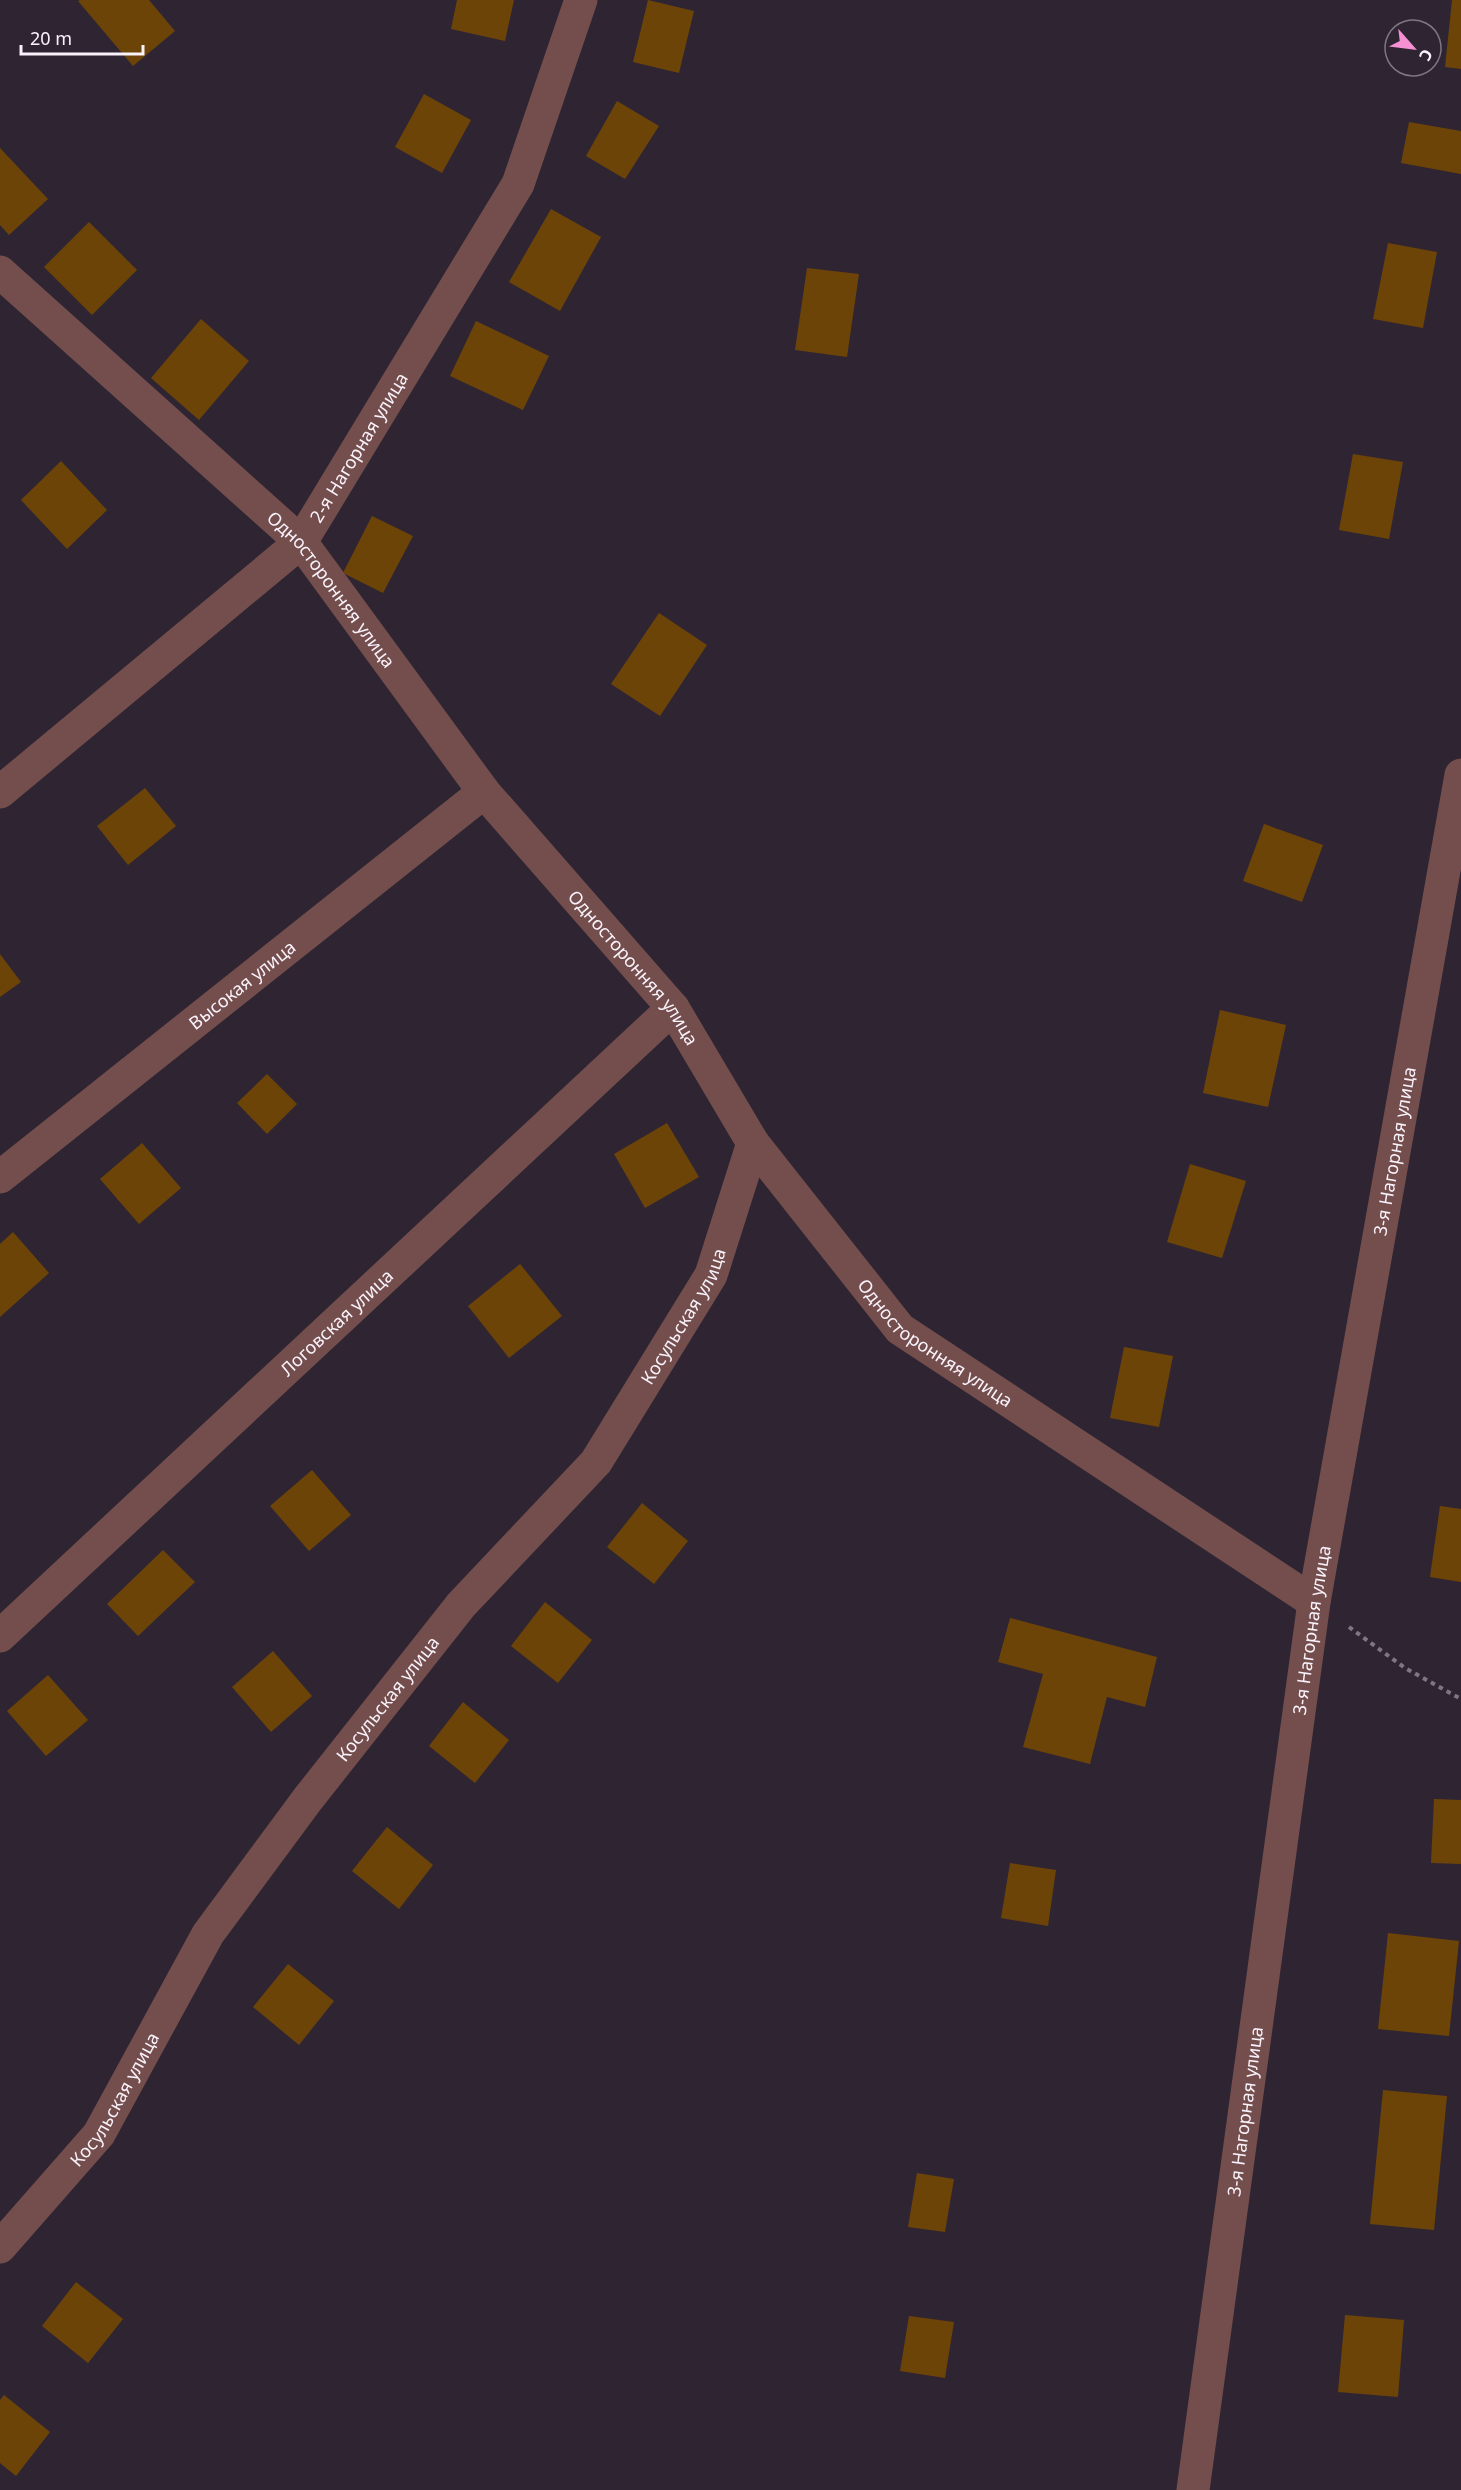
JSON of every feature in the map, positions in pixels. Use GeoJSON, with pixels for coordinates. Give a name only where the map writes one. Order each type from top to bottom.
{"type":"FeatureCollection","features":[{"type":"Feature","properties":{"kind":"street","name":"2-я Нагорная улица"},"geometry":{"type":"LineString","coordinates":[[0,792],[302,542],[518,184],[581,0]]}},
{"type":"Feature","properties":{"kind":"street","name":"Односторонняя улица"},"geometry":{"type":"LineString","coordinates":[[0,272],[302,542],[484,792],[673,1008],[753,1143],[900,1329],[1314,1602]]}},
{"type":"Feature","properties":{"kind":"street","name":"3-я Нагорная улица"},"geometry":{"type":"LineString","coordinates":[[1193,2490],[1314,1602],[1461,775]]}},
{"type":"Feature","properties":{"kind":"street","name":"Высокая улица"},"geometry":{"type":"LineString","coordinates":[[0,1177],[484,792]]}},
{"type":"Feature","properties":{"kind":"street","name":"Логовская улица"},"geometry":{"type":"LineString","coordinates":[[0,1636],[673,1008]]}},
{"type":"Feature","properties":{"kind":"street","name":"Косульская улица"},"geometry":{"type":"LineString","coordinates":[[0,2247],[99,2134],[208,1934],[307,1800],[461,1605],[596,1462],[711,1275],[753,1143]]}},
{"type":"Feature","properties":{"kind":"path"},"geometry":{"type":"LineString","coordinates":[[1314,1602],[1406,1668],[1461,1699]]}},
{"type":"Feature","properties":{"kind":"building"},"geometry":{"type":"Polygon","coordinates":[[[149,0],[175,31],[133,66],[78,1],[149,0]]]}},
{"type":"Feature","properties":{"kind":"building"},"geometry":{"type":"Polygon","coordinates":[[[457,0],[514,0],[505,41],[451,29],[457,0]]]}},
{"type":"Feature","properties":{"kind":"building"},"geometry":{"type":"Polygon","coordinates":[[[648,0],[694,11],[679,73],[633,62],[648,0]]]}},
{"type":"Feature","properties":{"kind":"building"},"geometry":{"type":"Polygon","coordinates":[[[1452,0],[1461,0],[1461,69],[1445,67],[1452,0]]]}},
{"type":"Feature","properties":{"kind":"building"},"geometry":{"type":"Polygon","coordinates":[[[424,94],[471,120],[442,173],[395,147],[424,94]]]}},
{"type":"Feature","properties":{"kind":"building"},"geometry":{"type":"Polygon","coordinates":[[[617,101],[659,126],[625,179],[586,156],[617,101]]]}},
{"type":"Feature","properties":{"kind":"building"},"geometry":{"type":"Polygon","coordinates":[[[1409,122],[1461,131],[1461,174],[1401,163],[1409,122]]]}},
{"type":"Feature","properties":{"kind":"building"},"geometry":{"type":"Polygon","coordinates":[[[0,148],[48,199],[9,235],[0,225],[0,148]]]}},
{"type":"Feature","properties":{"kind":"building"},"geometry":{"type":"Polygon","coordinates":[[[551,209],[601,237],[560,311],[509,282],[551,209]]]}},
{"type":"Feature","properties":{"kind":"building"},"geometry":{"type":"Polygon","coordinates":[[[89,222],[137,270],[92,315],[44,267],[89,222]]]}},
{"type":"Feature","properties":{"kind":"building"},"geometry":{"type":"Polygon","coordinates":[[[1388,243],[1437,252],[1423,328],[1373,319],[1388,243]]]}},
{"type":"Feature","properties":{"kind":"building"},"geometry":{"type":"Polygon","coordinates":[[[807,268],[859,274],[847,357],[795,350],[807,268]]]}},
{"type":"Feature","properties":{"kind":"building"},"geometry":{"type":"Polygon","coordinates":[[[201,319],[249,361],[199,420],[151,378],[201,319]]]}},
{"type":"Feature","properties":{"kind":"building"},"geometry":{"type":"Polygon","coordinates":[[[476,321],[549,356],[523,410],[450,376],[476,321]]]}},
{"type":"Feature","properties":{"kind":"building"},"geometry":{"type":"Polygon","coordinates":[[[1353,454],[1403,462],[1389,539],[1339,530],[1353,454]]]}},
{"type":"Feature","properties":{"kind":"building"},"geometry":{"type":"Polygon","coordinates":[[[61,461],[107,510],[67,549],[21,500],[61,461]]]}},
{"type":"Feature","properties":{"kind":"building"},"geometry":{"type":"Polygon","coordinates":[[[372,516],[413,536],[383,593],[343,573],[372,516]]]}},
{"type":"Feature","properties":{"kind":"building"},"geometry":{"type":"Polygon","coordinates":[[[659,613],[707,645],[660,716],[611,684],[659,613]]]}},
{"type":"Feature","properties":{"kind":"building"},"geometry":{"type":"Polygon","coordinates":[[[145,788],[176,826],[128,865],[97,826],[145,788]]]}},
{"type":"Feature","properties":{"kind":"building"},"geometry":{"type":"Polygon","coordinates":[[[1264,824],[1323,845],[1302,902],[1243,881],[1264,824]]]}},
{"type":"Feature","properties":{"kind":"building"},"geometry":{"type":"Polygon","coordinates":[[[0,954],[21,982],[0,997],[0,954]]]}},
{"type":"Feature","properties":{"kind":"building"},"geometry":{"type":"Polygon","coordinates":[[[1220,1010],[1286,1025],[1268,1107],[1203,1093],[1220,1010]]]}},
{"type":"Feature","properties":{"kind":"building"},"geometry":{"type":"Polygon","coordinates":[[[267,1074],[297,1104],[267,1134],[237,1103],[267,1074]]]}},
{"type":"Feature","properties":{"kind":"building"},"geometry":{"type":"Polygon","coordinates":[[[667,1123],[699,1177],[645,1208],[614,1154],[667,1123]]]}},
{"type":"Feature","properties":{"kind":"building"},"geometry":{"type":"Polygon","coordinates":[[[142,1143],[181,1188],[139,1224],[100,1179],[142,1143]]]}},
{"type":"Feature","properties":{"kind":"building"},"geometry":{"type":"Polygon","coordinates":[[[1190,1164],[1246,1181],[1222,1258],[1167,1242],[1190,1164]]]}},
{"type":"Feature","properties":{"kind":"building"},"geometry":{"type":"Polygon","coordinates":[[[13,1232],[49,1273],[0,1317],[0,1244],[13,1232]]]}},
{"type":"Feature","properties":{"kind":"building"},"geometry":{"type":"Polygon","coordinates":[[[520,1264],[562,1316],[509,1358],[468,1306],[520,1264]]]}},
{"type":"Feature","properties":{"kind":"building"},"geometry":{"type":"Polygon","coordinates":[[[1124,1347],[1173,1356],[1159,1427],[1110,1418],[1124,1347]]]}},
{"type":"Feature","properties":{"kind":"building"},"geometry":{"type":"Polygon","coordinates":[[[312,1470],[351,1515],[309,1551],[270,1506],[312,1470]]]}},
{"type":"Feature","properties":{"kind":"building"},"geometry":{"type":"Polygon","coordinates":[[[642,1503],[688,1541],[654,1584],[607,1547],[642,1503]]]}},
{"type":"Feature","properties":{"kind":"building"},"geometry":{"type":"Polygon","coordinates":[[[1440,1506],[1461,1509],[1461,1582],[1430,1577],[1440,1506]]]}},
{"type":"Feature","properties":{"kind":"building"},"geometry":{"type":"Polygon","coordinates":[[[163,1550],[195,1582],[138,1636],[107,1604],[163,1550]]]}},
{"type":"Feature","properties":{"kind":"building"},"geometry":{"type":"Polygon","coordinates":[[[545,1602],[592,1640],[558,1683],[511,1646],[545,1602]]]}},
{"type":"Feature","properties":{"kind":"building"},"geometry":{"type":"Polygon","coordinates":[[[1010,1618],[1157,1657],[1145,1707],[1107,1697],[1090,1764],[1023,1747],[1043,1674],[998,1662],[1010,1618]]]}},
{"type":"Feature","properties":{"kind":"building"},"geometry":{"type":"Polygon","coordinates":[[[273,1651],[312,1696],[271,1732],[232,1687],[273,1651]]]}},
{"type":"Feature","properties":{"kind":"building"},"geometry":{"type":"Polygon","coordinates":[[[48,1675],[88,1720],[46,1756],[7,1711],[48,1675]]]}},
{"type":"Feature","properties":{"kind":"building"},"geometry":{"type":"Polygon","coordinates":[[[463,1702],[509,1740],[475,1783],[429,1746],[463,1702]]]}},
{"type":"Feature","properties":{"kind":"building"},"geometry":{"type":"Polygon","coordinates":[[[1434,1799],[1461,1800],[1461,1864],[1431,1863],[1434,1799]]]}},
{"type":"Feature","properties":{"kind":"building"},"geometry":{"type":"Polygon","coordinates":[[[387,1827],[433,1865],[399,1909],[352,1871],[387,1827]]]}},
{"type":"Feature","properties":{"kind":"building"},"geometry":{"type":"Polygon","coordinates":[[[1010,1863],[1056,1870],[1048,1926],[1001,1918],[1010,1863]]]}},
{"type":"Feature","properties":{"kind":"building"},"geometry":{"type":"Polygon","coordinates":[[[1388,1933],[1459,1941],[1449,2036],[1378,2029],[1388,1933]]]}},
{"type":"Feature","properties":{"kind":"building"},"geometry":{"type":"Polygon","coordinates":[[[288,1964],[334,2001],[299,2045],[253,2007],[288,1964]]]}},
{"type":"Feature","properties":{"kind":"building"},"geometry":{"type":"Polygon","coordinates":[[[1383,2090],[1447,2096],[1434,2230],[1370,2224],[1383,2090]]]}},
{"type":"Feature","properties":{"kind":"building"},"geometry":{"type":"Polygon","coordinates":[[[917,2173],[954,2179],[945,2232],[908,2227],[917,2173]]]}},
{"type":"Feature","properties":{"kind":"building"},"geometry":{"type":"Polygon","coordinates":[[[76,2282],[123,2319],[88,2363],[42,2326],[76,2282]]]}},
{"type":"Feature","properties":{"kind":"building"},"geometry":{"type":"Polygon","coordinates":[[[1345,2315],[1404,2320],[1398,2397],[1338,2392],[1345,2315]]]}},
{"type":"Feature","properties":{"kind":"building"},"geometry":{"type":"Polygon","coordinates":[[[909,2316],[954,2322],[945,2378],[900,2371],[909,2316]]]}},
{"type":"Feature","properties":{"kind":"building"},"geometry":{"type":"Polygon","coordinates":[[[4,2395],[50,2432],[16,2476],[0,2463],[0,2400],[4,2395]]]}}]}
